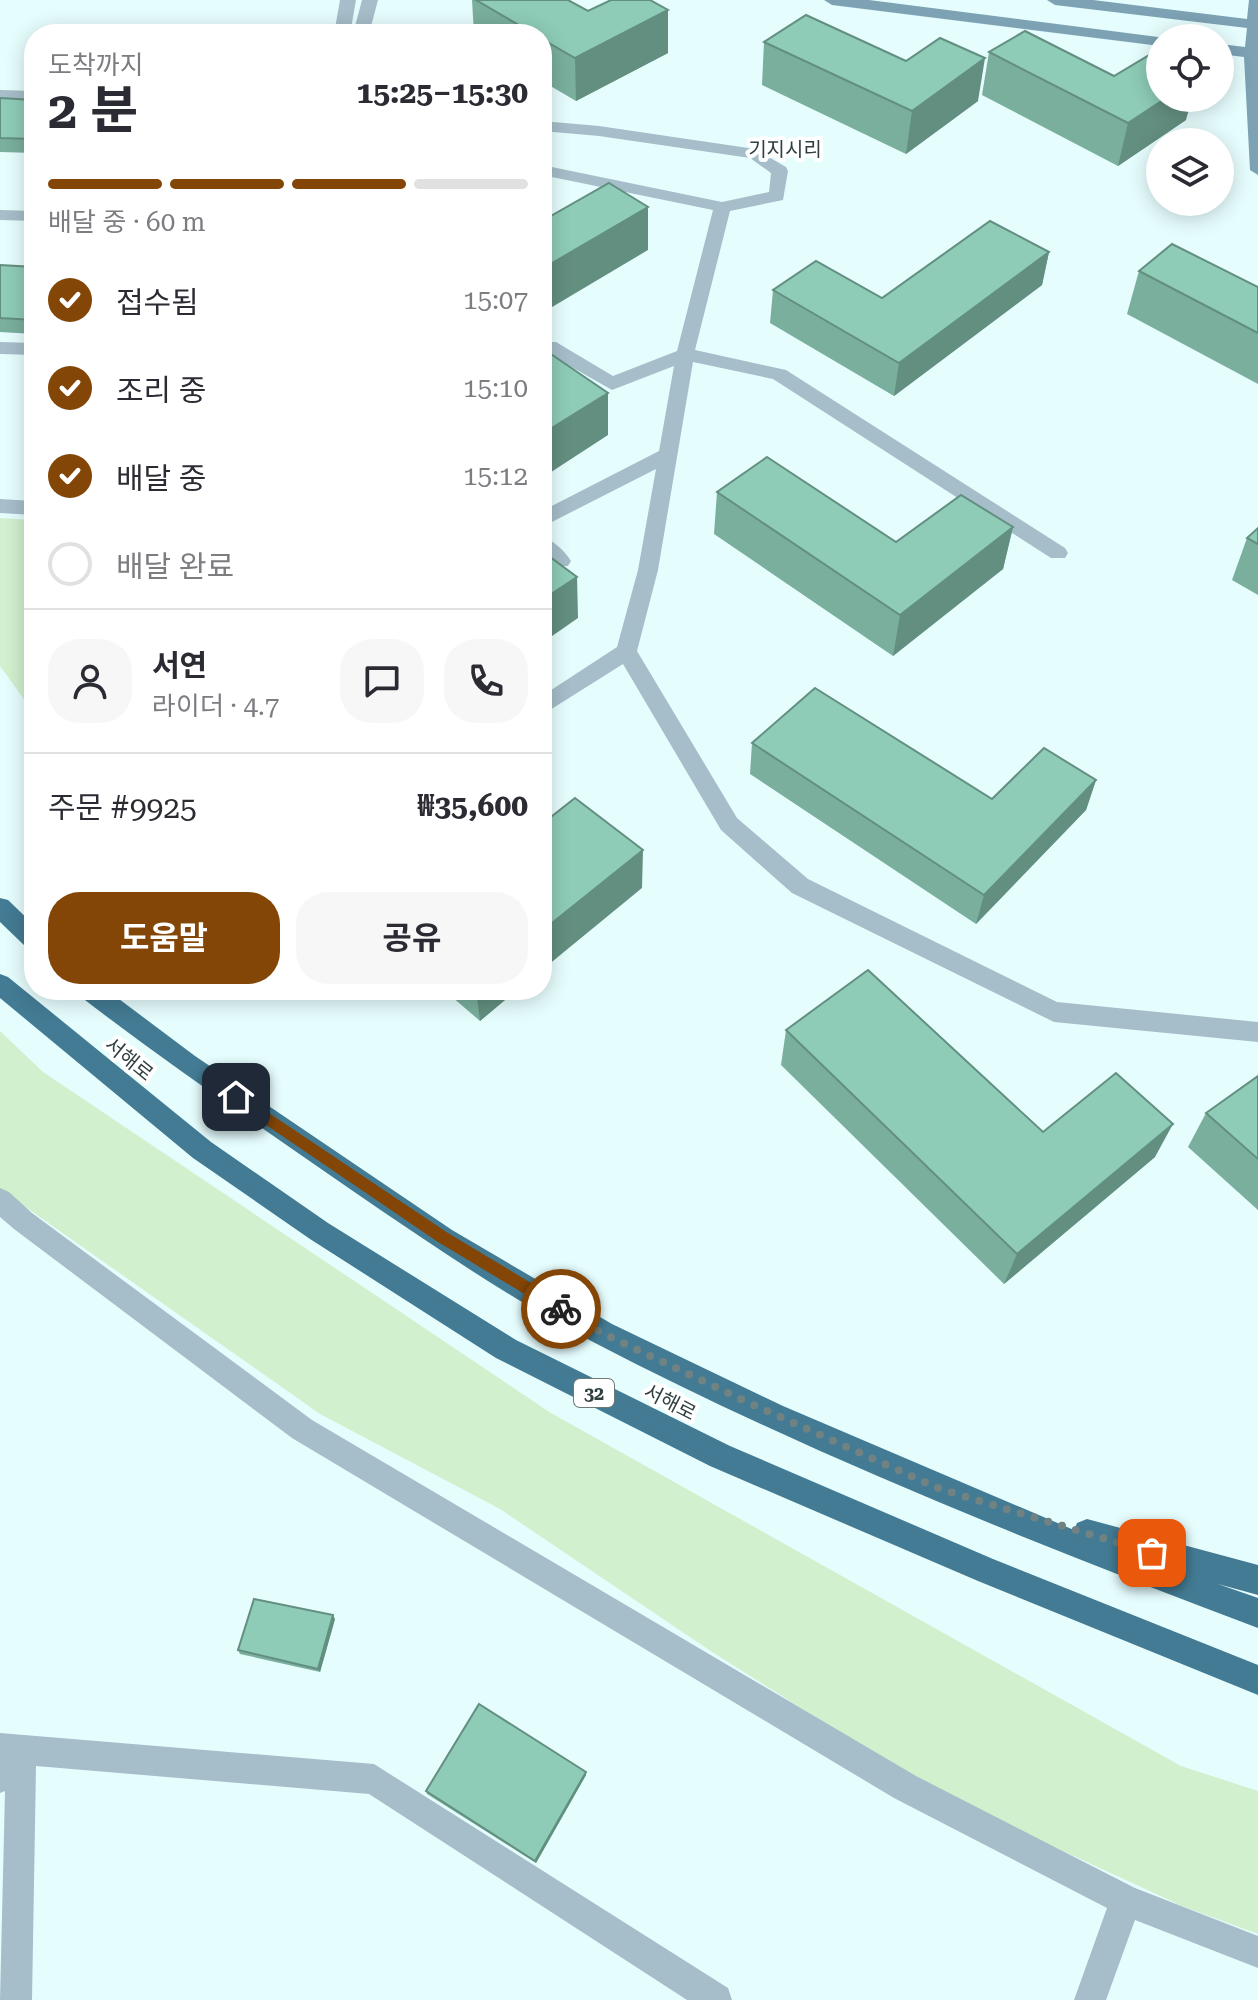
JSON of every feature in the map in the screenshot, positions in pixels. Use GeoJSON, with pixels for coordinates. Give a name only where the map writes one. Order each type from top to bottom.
{"type":"FeatureCollection","features":[{"type":"Feature","properties":{"kind":"highway"},"geometry":{"type":"LineString","coordinates":[[0,907],[24,930]]}},
{"type":"Feature","properties":{"kind":"highway","name":"서해로"},"geometry":{"type":"LineString","coordinates":[[0,984],[202,1150],[319,1231],[506,1349],[720,1456],[1258,1681]]}},
{"type":"Feature","properties":{"kind":"highway","name":"서해로"},"geometry":{"type":"LineString","coordinates":[[102,1000],[186,1063],[443,1238],[588,1325],[773,1415],[1026,1526],[1258,1613]]}},
{"type":"Feature","properties":{"kind":"highway"},"geometry":{"type":"LineString","coordinates":[[940,1489],[1152,1553],[1258,1580]]}},
{"type":"Feature","properties":{"kind":"street"},"geometry":{"type":"LineString","coordinates":[[344,24],[348,0]]}},
{"type":"Feature","properties":{"kind":"street"},"geometry":{"type":"LineString","coordinates":[[364,24],[370,0]]}},
{"type":"Feature","properties":{"kind":"street"},"geometry":{"type":"LineString","coordinates":[[832,0],[1146,39]]}},
{"type":"Feature","properties":{"kind":"street"},"geometry":{"type":"LineString","coordinates":[[1055,0],[1256,24]]}},
{"type":"Feature","properties":{"kind":"street"},"geometry":{"type":"LineString","coordinates":[[1257,0],[1258,170]]}},
{"type":"Feature","properties":{"kind":"street"},"geometry":{"type":"LineString","coordinates":[[1234,51],[1255,54]]}},
{"type":"Feature","properties":{"kind":"street"},"geometry":{"type":"LineString","coordinates":[[0,95],[24,96]]}},
{"type":"Feature","properties":{"kind":"street"},"geometry":{"type":"LineString","coordinates":[[552,127],[755,154],[780,171],[777,196],[722,207],[552,172]]}},
{"type":"Feature","properties":{"kind":"street"},"geometry":{"type":"LineString","coordinates":[[552,700],[626,651],[648,570],[685,354],[722,207]]}},
{"type":"Feature","properties":{"kind":"street"},"geometry":{"type":"LineString","coordinates":[[0,215],[24,216]]}},
{"type":"Feature","properties":{"kind":"street"},"geometry":{"type":"LineString","coordinates":[[552,347],[612,384],[685,354],[779,374],[1058,553]]}},
{"type":"Feature","properties":{"kind":"street"},"geometry":{"type":"LineString","coordinates":[[0,348],[24,349]]}},
{"type":"Feature","properties":{"kind":"street"},"geometry":{"type":"LineString","coordinates":[[552,515],[668,454]]}},
{"type":"Feature","properties":{"kind":"street"},"geometry":{"type":"LineString","coordinates":[[0,506],[24,507]]}},
{"type":"Feature","properties":{"kind":"street"},"geometry":{"type":"LineString","coordinates":[[552,553],[561,561]]}},
{"type":"Feature","properties":{"kind":"street"},"geometry":{"type":"LineString","coordinates":[[626,651],[729,824],[800,886],[1054,1012],[1258,1032]]}},
{"type":"Feature","properties":{"kind":"street"},"geometry":{"type":"LineString","coordinates":[[0,1200],[36,1231],[302,1429],[905,1787],[1126,1901],[1258,1952]]}},
{"type":"Feature","properties":{"kind":"street"},"geometry":{"type":"LineString","coordinates":[[0,1778],[10,1750]]}},
{"type":"Feature","properties":{"kind":"street"},"geometry":{"type":"LineString","coordinates":[[10,1750],[16,2000]]}},
{"type":"Feature","properties":{"kind":"street"},"geometry":{"type":"LineString","coordinates":[[10,1750],[374,1779],[716,2000]]}},
{"type":"Feature","properties":{"kind":"street"},"geometry":{"type":"LineString","coordinates":[[1090,2000],[1126,1901]]}},
{"type":"Feature","properties":{"kind":"green space"},"geometry":{"type":"Polygon","coordinates":[[[0,518],[24,519],[24,699],[0,666],[0,518]]]}},
{"type":"Feature","properties":{"kind":"green space"},"geometry":{"type":"Polygon","coordinates":[[[0,1031],[43,1072],[551,1413],[1181,1766],[1258,1791],[1258,1934],[1182,1906],[933,1791],[712,1652],[500,1509],[320,1414],[0,1189],[0,1031]]]}},
{"type":"Feature","properties":{"kind":"building"},"geometry":{"type":"Polygon","coordinates":[[[476,0],[568,0],[588,11],[611,0],[650,0],[668,10],[575,58],[552,45],[552,24],[517,24],[476,0]]]}},
{"type":"Feature","properties":{"kind":"building"},"geometry":{"type":"Polygon","coordinates":[[[806,15],[906,61],[940,38],[985,58],[912,111],[764,42],[806,15]]]}},
{"type":"Feature","properties":{"kind":"building"},"geometry":{"type":"Polygon","coordinates":[[[1025,31],[1114,76],[1146,57],[1146,111],[1128,123],[989,52],[1025,31]]]}},
{"type":"Feature","properties":{"kind":"building"},"geometry":{"type":"Polygon","coordinates":[[[0,98],[24,99],[24,139],[0,138],[0,98]]]}},
{"type":"Feature","properties":{"kind":"building"},"geometry":{"type":"Polygon","coordinates":[[[609,183],[648,207],[552,263],[552,215],[609,183]]]}},
{"type":"Feature","properties":{"kind":"building"},"geometry":{"type":"Polygon","coordinates":[[[990,221],[1049,252],[899,363],[773,290],[816,261],[882,298],[990,221]]]}},
{"type":"Feature","properties":{"kind":"building"},"geometry":{"type":"Polygon","coordinates":[[[1172,244],[1258,287],[1258,333],[1139,271],[1172,244]]]}},
{"type":"Feature","properties":{"kind":"building"},"geometry":{"type":"Polygon","coordinates":[[[0,265],[24,266],[24,319],[0,318],[0,265]]]}},
{"type":"Feature","properties":{"kind":"building"},"geometry":{"type":"Polygon","coordinates":[[[552,355],[608,393],[552,428],[552,355]]]}},
{"type":"Feature","properties":{"kind":"building"},"geometry":{"type":"Polygon","coordinates":[[[767,457],[896,542],[961,495],[1013,527],[900,615],[717,492],[767,457]]]}},
{"type":"Feature","properties":{"kind":"building"},"geometry":{"type":"Polygon","coordinates":[[[1258,528],[1258,544],[1247,538],[1258,528]]]}},
{"type":"Feature","properties":{"kind":"building"},"geometry":{"type":"Polygon","coordinates":[[[552,558],[577,577],[552,593],[552,558]]]}},
{"type":"Feature","properties":{"kind":"building"},"geometry":{"type":"Polygon","coordinates":[[[815,688],[992,799],[1044,748],[1096,780],[984,895],[752,743],[815,688]]]}},
{"type":"Feature","properties":{"kind":"building"},"geometry":{"type":"Polygon","coordinates":[[[575,798],[643,850],[552,923],[552,816],[575,798]]]}},
{"type":"Feature","properties":{"kind":"building"},"geometry":{"type":"Polygon","coordinates":[[[868,970],[1043,1132],[1116,1073],[1173,1124],[1017,1254],[786,1030],[868,970]]]}},
{"type":"Feature","properties":{"kind":"building"},"geometry":{"type":"Polygon","coordinates":[[[1258,1076],[1258,1159],[1206,1113],[1258,1076]]]}},
{"type":"Feature","properties":{"kind":"building"},"geometry":{"type":"Polygon","coordinates":[[[254,1599],[333,1615],[318,1669],[238,1650],[254,1599]]]}},
{"type":"Feature","properties":{"kind":"building"},"geometry":{"type":"Polygon","coordinates":[[[479,1704],[586,1772],[535,1861],[426,1791],[479,1704]]]}},
{"type":"Feature","properties":{"kind":"way so far"},"geometry":{"type":"LineString","coordinates":[[561,1309],[602,1333],[773,1415],[940,1489],[1152,1553]]}},
{"type":"Feature","properties":{"kind":"district","name":"기지시리"},"geometry":{"type":"Point","coordinates":[785,149]}},
{"type":"Feature","properties":{"kind":"route"},"geometry":{"type":"LineString","coordinates":[[236,1097],[443,1238],[561,1309]]}}]}
